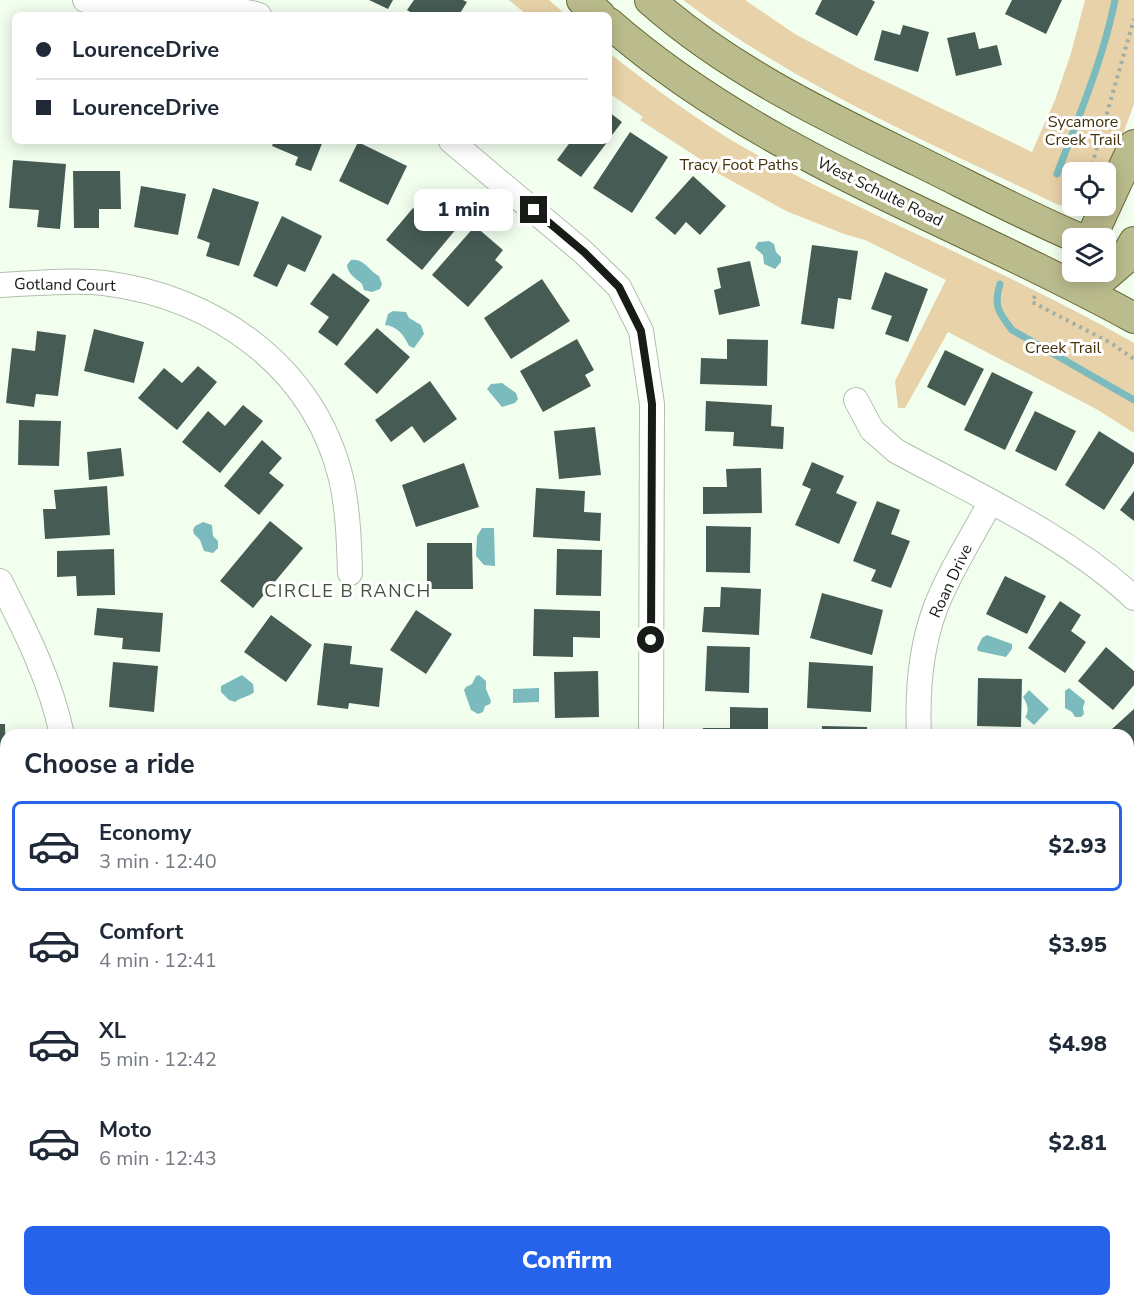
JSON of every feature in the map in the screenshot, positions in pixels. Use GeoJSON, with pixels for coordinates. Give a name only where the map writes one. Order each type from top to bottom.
{"type":"FeatureCollection","features":[{"type":"Feature","properties":{"kind":"main road"},"geometry":{"type":"LineString","coordinates":[[582,0],[596,12]]}},
{"type":"Feature","properties":{"kind":"main road"},"geometry":{"type":"LineString","coordinates":[[650,0],[670,18],[722,56],[783,93],[1062,230]]}},
{"type":"Feature","properties":{"kind":"main road","name":"West Schulte Road"},"geometry":{"type":"LineString","coordinates":[[612,25],[683,82],[754,127],[813,159],[1062,270]]}},
{"type":"Feature","properties":{"kind":"main road"},"geometry":{"type":"LineString","coordinates":[[1096,228],[1134,145]]}},
{"type":"Feature","properties":{"kind":"main road","name":"West Schulte Road"},"geometry":{"type":"LineString","coordinates":[[1088,282],[1134,318]]}},
{"type":"Feature","properties":{"kind":"street"},"geometry":{"type":"LineString","coordinates":[[85,0],[195,4],[248,12]]}},
{"type":"Feature","properties":{"kind":"street"},"geometry":{"type":"LineString","coordinates":[[455,144],[584,252],[619,287],[641,331],[652,404],[651,729]]}},
{"type":"Feature","properties":{"kind":"street","name":"Gotland Court"},"geometry":{"type":"LineString","coordinates":[[0,285],[102,282],[147,290],[192,306],[237,330],[287,372],[320,421],[341,477],[348,523],[350,573]]}},
{"type":"Feature","properties":{"kind":"street"},"geometry":{"type":"LineString","coordinates":[[856,400],[872,430],[896,451],[1066,544],[1134,598]]}},
{"type":"Feature","properties":{"kind":"street","name":"Roan Drive"},"geometry":{"type":"LineString","coordinates":[[919,729],[917,700],[923,651],[936,608],[990,503]]}},
{"type":"Feature","properties":{"kind":"street"},"geometry":{"type":"LineString","coordinates":[[0,581],[31,641],[61,729]]}},
{"type":"Feature","properties":{"kind":"path"},"geometry":{"type":"LineString","coordinates":[[1092,162],[1134,19]]}},
{"type":"Feature","properties":{"kind":"path"},"geometry":{"type":"LineString","coordinates":[[1032,302],[1111,343],[1134,359]]}},
{"type":"Feature","properties":{"kind":"green space"},"geometry":{"type":"Polygon","coordinates":[[[509,0],[549,0],[563,12],[523,12],[509,0]]]}},
{"type":"Feature","properties":{"kind":"green space","name":"Sycamore Creek Trail"},"geometry":{"type":"Polygon","coordinates":[[[683,0],[745,0],[795,34],[858,68],[1032,152],[1055,100],[1071,53],[1085,0],[1134,0],[1134,104],[1112,162],[1062,162],[1062,206],[864,111],[817,86],[727,31],[683,0]]]}},
{"type":"Feature","properties":{"kind":"green space"},"geometry":{"type":"Polygon","coordinates":[[[612,55],[691,114],[743,147],[791,173],[1037,292],[1134,343],[1134,433],[1098,410],[948,332],[905,408],[898,408],[895,381],[946,280],[865,240],[786,211],[701,164],[703,161],[640,120],[643,117],[612,95],[612,55]]]}},
{"type":"Feature","properties":{"kind":"water"},"geometry":{"type":"Polygon","coordinates":[[[769,241],[774,244],[776,252],[781,257],[781,262],[775,269],[764,264],[763,255],[755,248],[758,242],[769,241]]]}},
{"type":"Feature","properties":{"kind":"water"},"geometry":{"type":"Polygon","coordinates":[[[351,260],[363,263],[379,276],[382,284],[380,289],[372,292],[364,290],[362,284],[349,271],[347,265],[351,260]]]}},
{"type":"Feature","properties":{"kind":"water"},"geometry":{"type":"Polygon","coordinates":[[[393,311],[406,312],[409,318],[421,325],[424,334],[414,348],[409,346],[397,329],[385,325],[388,314],[393,311]]]}},
{"type":"Feature","properties":{"kind":"water"},"geometry":{"type":"Polygon","coordinates":[[[502,383],[516,393],[518,399],[515,403],[502,407],[487,389],[491,384],[502,383]]]}},
{"type":"Feature","properties":{"kind":"water"},"geometry":{"type":"Polygon","coordinates":[[[203,522],[212,525],[213,536],[218,541],[218,548],[213,553],[204,551],[200,540],[194,534],[195,526],[203,522]]]}},
{"type":"Feature","properties":{"kind":"water"},"geometry":{"type":"Polygon","coordinates":[[[482,528],[494,528],[495,566],[484,565],[476,556],[477,536],[482,528]]]}},
{"type":"Feature","properties":{"kind":"water"},"geometry":{"type":"Polygon","coordinates":[[[987,635],[1012,644],[1012,649],[1006,657],[978,651],[977,648],[982,638],[987,635]]]}},
{"type":"Feature","properties":{"kind":"water"},"geometry":{"type":"Polygon","coordinates":[[[242,675],[253,684],[254,692],[235,702],[229,700],[221,692],[221,686],[242,675]]]}},
{"type":"Feature","properties":{"kind":"water"},"geometry":{"type":"Polygon","coordinates":[[[479,675],[486,681],[486,689],[491,701],[485,706],[483,712],[478,714],[471,710],[464,690],[479,675]]]}},
{"type":"Feature","properties":{"kind":"water"},"geometry":{"type":"Polygon","coordinates":[[[539,688],[539,702],[513,703],[513,689],[539,688]]]}},
{"type":"Feature","properties":{"kind":"water"},"geometry":{"type":"Polygon","coordinates":[[[1069,688],[1085,701],[1084,714],[1081,717],[1075,717],[1065,708],[1065,691],[1069,688]]]}},
{"type":"Feature","properties":{"kind":"water"},"geometry":{"type":"Polygon","coordinates":[[[1029,690],[1049,709],[1034,725],[1025,717],[1027,707],[1023,697],[1029,690]]]}},
{"type":"Feature","properties":{"kind":"building"},"geometry":{"type":"Polygon","coordinates":[[[369,0],[393,0],[388,9],[369,0]]]}},
{"type":"Feature","properties":{"kind":"building"},"geometry":{"type":"Polygon","coordinates":[[[414,0],[463,0],[467,2],[461,12],[410,12],[407,10],[414,0]]]}},
{"type":"Feature","properties":{"kind":"building"},"geometry":{"type":"Polygon","coordinates":[[[822,0],[872,0],[875,2],[857,36],[815,14],[822,0]]]}},
{"type":"Feature","properties":{"kind":"building"},"geometry":{"type":"Polygon","coordinates":[[[1012,0],[1062,0],[1046,34],[1005,14],[1012,0]]]}},
{"type":"Feature","properties":{"kind":"building"},"geometry":{"type":"Polygon","coordinates":[[[903,25],[929,32],[918,72],[874,60],[882,30],[900,35],[903,25]]]}},
{"type":"Feature","properties":{"kind":"building"},"geometry":{"type":"Polygon","coordinates":[[[975,32],[979,49],[997,45],[1002,65],[956,76],[947,38],[975,32]]]}},
{"type":"Feature","properties":{"kind":"building"},"geometry":{"type":"Polygon","coordinates":[[[612,114],[622,122],[612,135],[612,114]]]}},
{"type":"Feature","properties":{"kind":"building"},"geometry":{"type":"Polygon","coordinates":[[[630,132],[668,157],[632,213],[593,188],[630,132]]]}},
{"type":"Feature","properties":{"kind":"building"},"geometry":{"type":"Polygon","coordinates":[[[273,144],[322,144],[311,171],[295,165],[298,157],[272,146],[273,144]]]}},
{"type":"Feature","properties":{"kind":"building"},"geometry":{"type":"Polygon","coordinates":[[[357,144],[362,144],[407,166],[388,205],[339,181],[357,144]]]}},
{"type":"Feature","properties":{"kind":"building"},"geometry":{"type":"Polygon","coordinates":[[[569,144],[606,144],[581,177],[557,160],[569,144]]]}},
{"type":"Feature","properties":{"kind":"building"},"geometry":{"type":"Polygon","coordinates":[[[13,160],[66,164],[60,229],[37,227],[39,210],[9,208],[13,160]]]}},
{"type":"Feature","properties":{"kind":"building"},"geometry":{"type":"Polygon","coordinates":[[[73,171],[120,171],[121,209],[99,209],[99,228],[74,228],[73,171]]]}},
{"type":"Feature","properties":{"kind":"building"},"geometry":{"type":"Polygon","coordinates":[[[693,176],[726,206],[700,235],[686,222],[675,235],[655,218],[693,176]]]}},
{"type":"Feature","properties":{"kind":"building"},"geometry":{"type":"Polygon","coordinates":[[[141,186],[186,194],[178,235],[134,227],[141,186]]]}},
{"type":"Feature","properties":{"kind":"building"},"geometry":{"type":"Polygon","coordinates":[[[213,188],[259,202],[239,266],[206,256],[210,243],[197,238],[213,188]]]}},
{"type":"Feature","properties":{"kind":"building"},"geometry":{"type":"Polygon","coordinates":[[[447,199],[467,216],[422,270],[386,240],[413,208],[428,221],[447,199]]]}},
{"type":"Feature","properties":{"kind":"building"},"geometry":{"type":"Polygon","coordinates":[[[282,216],[322,236],[305,272],[288,264],[277,287],[253,276],[282,216]]]}},
{"type":"Feature","properties":{"kind":"building"},"geometry":{"type":"Polygon","coordinates":[[[475,226],[503,250],[495,260],[503,267],[468,307],[432,275],[475,226]]]}},
{"type":"Feature","properties":{"kind":"building"},"geometry":{"type":"Polygon","coordinates":[[[812,245],[858,251],[851,300],[838,298],[834,329],[801,324],[812,245]]]}},
{"type":"Feature","properties":{"kind":"building"},"geometry":{"type":"Polygon","coordinates":[[[750,261],[760,306],[719,315],[714,290],[721,288],[717,268],[750,261]]]}},
{"type":"Feature","properties":{"kind":"building"},"geometry":{"type":"Polygon","coordinates":[[[885,272],[928,289],[908,342],[885,334],[892,316],[871,309],[885,272]]]}},
{"type":"Feature","properties":{"kind":"building"},"geometry":{"type":"Polygon","coordinates":[[[333,273],[370,300],[337,346],[318,332],[329,317],[310,304],[333,273]]]}},
{"type":"Feature","properties":{"kind":"building"},"geometry":{"type":"Polygon","coordinates":[[[542,279],[570,321],[511,359],[484,318],[542,279]]]}},
{"type":"Feature","properties":{"kind":"building"},"geometry":{"type":"Polygon","coordinates":[[[377,328],[410,357],[377,394],[344,364],[377,328]]]}},
{"type":"Feature","properties":{"kind":"building"},"geometry":{"type":"Polygon","coordinates":[[[94,329],[144,342],[134,383],[84,371],[94,329]]]}},
{"type":"Feature","properties":{"kind":"building"},"geometry":{"type":"Polygon","coordinates":[[[37,331],[66,335],[58,396],[36,394],[34,407],[6,403],[12,348],[35,351],[37,331]]]}},
{"type":"Feature","properties":{"kind":"building"},"geometry":{"type":"Polygon","coordinates":[[[577,339],[594,370],[585,375],[591,386],[543,412],[520,371],[577,339]]]}},
{"type":"Feature","properties":{"kind":"building"},"geometry":{"type":"Polygon","coordinates":[[[727,339],[768,340],[767,386],[700,384],[701,358],[727,359],[727,339]]]}},
{"type":"Feature","properties":{"kind":"building"},"geometry":{"type":"Polygon","coordinates":[[[945,350],[984,369],[965,406],[927,387],[945,350]]]}},
{"type":"Feature","properties":{"kind":"building"},"geometry":{"type":"Polygon","coordinates":[[[198,366],[217,382],[177,430],[138,398],[164,368],[182,383],[198,366]]]}},
{"type":"Feature","properties":{"kind":"building"},"geometry":{"type":"Polygon","coordinates":[[[992,372],[1033,392],[1005,450],[964,430],[992,372]]]}},
{"type":"Feature","properties":{"kind":"building"},"geometry":{"type":"Polygon","coordinates":[[[430,381],[457,419],[424,443],[412,426],[391,442],[375,420],[430,381]]]}},
{"type":"Feature","properties":{"kind":"building"},"geometry":{"type":"Polygon","coordinates":[[[706,401],[772,405],[771,426],[784,427],[783,449],[733,446],[734,432],[705,431],[706,401]]]}},
{"type":"Feature","properties":{"kind":"building"},"geometry":{"type":"Polygon","coordinates":[[[243,405],[263,421],[220,473],[182,442],[208,411],[225,426],[243,405]]]}},
{"type":"Feature","properties":{"kind":"building"},"geometry":{"type":"Polygon","coordinates":[[[1035,411],[1076,431],[1056,471],[1015,451],[1035,411]]]}},
{"type":"Feature","properties":{"kind":"building"},"geometry":{"type":"Polygon","coordinates":[[[19,420],[61,421],[59,466],[18,465],[19,420]]]}},
{"type":"Feature","properties":{"kind":"building"},"geometry":{"type":"Polygon","coordinates":[[[595,427],[601,475],[559,479],[554,431],[595,427]]]}},
{"type":"Feature","properties":{"kind":"building"},"geometry":{"type":"Polygon","coordinates":[[[1099,431],[1134,453],[1134,463],[1104,510],[1065,485],[1099,431]]]}},
{"type":"Feature","properties":{"kind":"building"},"geometry":{"type":"Polygon","coordinates":[[[262,440],[282,458],[269,473],[284,485],[259,515],[224,486],[262,440]]]}},
{"type":"Feature","properties":{"kind":"building"},"geometry":{"type":"Polygon","coordinates":[[[121,448],[124,476],[89,480],[87,452],[121,448]]]}},
{"type":"Feature","properties":{"kind":"building"},"geometry":{"type":"Polygon","coordinates":[[[812,462],[844,476],[836,493],[857,502],[839,544],[795,525],[811,489],[802,485],[812,462]]]}},
{"type":"Feature","properties":{"kind":"building"},"geometry":{"type":"Polygon","coordinates":[[[464,463],[479,507],[416,527],[402,485],[464,463]]]}},
{"type":"Feature","properties":{"kind":"building"},"geometry":{"type":"Polygon","coordinates":[[[761,468],[762,513],[703,514],[703,487],[727,487],[726,469],[761,468]]]}},
{"type":"Feature","properties":{"kind":"building"},"geometry":{"type":"Polygon","coordinates":[[[107,486],[110,535],[45,539],[43,509],[56,509],[54,490],[107,486]]]}},
{"type":"Feature","properties":{"kind":"building"},"geometry":{"type":"Polygon","coordinates":[[[536,488],[585,491],[584,512],[601,513],[600,541],[533,537],[536,488]]]}},
{"type":"Feature","properties":{"kind":"building"},"geometry":{"type":"Polygon","coordinates":[[[1134,491],[1134,521],[1120,510],[1134,491]]]}},
{"type":"Feature","properties":{"kind":"building"},"geometry":{"type":"Polygon","coordinates":[[[877,501],[900,510],[891,534],[910,541],[891,588],[871,581],[876,570],[853,561],[877,501]]]}},
{"type":"Feature","properties":{"kind":"building"},"geometry":{"type":"Polygon","coordinates":[[[270,521],[303,548],[253,608],[220,581],[270,521]]]}},
{"type":"Feature","properties":{"kind":"building"},"geometry":{"type":"Polygon","coordinates":[[[706,526],[751,527],[750,573],[706,572],[706,526]]]}},
{"type":"Feature","properties":{"kind":"building"},"geometry":{"type":"Polygon","coordinates":[[[427,543],[472,543],[473,589],[427,589],[427,543]]]}},
{"type":"Feature","properties":{"kind":"building"},"geometry":{"type":"Polygon","coordinates":[[[114,549],[115,595],[77,596],[76,576],[57,577],[57,551],[114,549]]]}},
{"type":"Feature","properties":{"kind":"building"},"geometry":{"type":"Polygon","coordinates":[[[557,549],[602,550],[601,596],[556,595],[557,549]]]}},
{"type":"Feature","properties":{"kind":"building"},"geometry":{"type":"Polygon","coordinates":[[[1005,576],[1046,596],[1027,634],[986,614],[1005,576]]]}},
{"type":"Feature","properties":{"kind":"building"},"geometry":{"type":"Polygon","coordinates":[[[721,587],[761,589],[759,635],[702,632],[704,607],[720,607],[721,587]]]}},
{"type":"Feature","properties":{"kind":"building"},"geometry":{"type":"Polygon","coordinates":[[[822,593],[883,610],[872,655],[810,638],[822,593]]]}},
{"type":"Feature","properties":{"kind":"building"},"geometry":{"type":"Polygon","coordinates":[[[1060,601],[1081,615],[1071,631],[1086,642],[1065,673],[1028,648],[1060,601]]]}},
{"type":"Feature","properties":{"kind":"building"},"geometry":{"type":"Polygon","coordinates":[[[97,608],[163,613],[160,652],[122,649],[123,638],[94,635],[97,608]]]}},
{"type":"Feature","properties":{"kind":"building"},"geometry":{"type":"Polygon","coordinates":[[[534,609],[600,611],[600,638],[573,637],[573,657],[533,656],[534,609]]]}},
{"type":"Feature","properties":{"kind":"building"},"geometry":{"type":"Polygon","coordinates":[[[416,610],[452,634],[426,674],[390,650],[416,610]]]}},
{"type":"Feature","properties":{"kind":"building"},"geometry":{"type":"Polygon","coordinates":[[[271,615],[312,645],[286,682],[244,652],[271,615]]]}},
{"type":"Feature","properties":{"kind":"building"},"geometry":{"type":"Polygon","coordinates":[[[324,643],[352,646],[350,664],[383,668],[379,707],[349,703],[348,709],[317,705],[324,643]]]}},
{"type":"Feature","properties":{"kind":"building"},"geometry":{"type":"Polygon","coordinates":[[[707,646],[750,647],[749,693],[705,691],[707,646]]]}},
{"type":"Feature","properties":{"kind":"building"},"geometry":{"type":"Polygon","coordinates":[[[1106,647],[1134,671],[1134,685],[1113,710],[1078,681],[1106,647]]]}},
{"type":"Feature","properties":{"kind":"building"},"geometry":{"type":"Polygon","coordinates":[[[113,662],[158,666],[154,712],[109,707],[113,662]]]}},
{"type":"Feature","properties":{"kind":"building"},"geometry":{"type":"Polygon","coordinates":[[[809,662],[873,666],[871,712],[807,708],[809,662]]]}},
{"type":"Feature","properties":{"kind":"building"},"geometry":{"type":"Polygon","coordinates":[[[598,671],[599,717],[555,718],[554,672],[598,671]]]}},
{"type":"Feature","properties":{"kind":"building"},"geometry":{"type":"Polygon","coordinates":[[[978,678],[1022,679],[1021,727],[977,726],[978,678]]]}},
{"type":"Feature","properties":{"kind":"building"},"geometry":{"type":"Polygon","coordinates":[[[730,707],[768,708],[768,729],[703,729],[730,728],[730,707]]]}},
{"type":"Feature","properties":{"kind":"building"},"geometry":{"type":"Polygon","coordinates":[[[1134,709],[1134,729],[1112,729],[1134,709]]]}},
{"type":"Feature","properties":{"kind":"building"},"geometry":{"type":"Polygon","coordinates":[[[0,724],[5,724],[5,729],[0,729],[0,724]]]}},
{"type":"Feature","properties":{"kind":"building"},"geometry":{"type":"Polygon","coordinates":[[[822,726],[867,727],[867,729],[822,729],[822,726]]]}},
{"type":"Feature","properties":{"kind":"waterway"},"geometry":{"type":"LineString","coordinates":[[1057,174],[1097,67],[1115,0]]}},
{"type":"Feature","properties":{"kind":"waterway"},"geometry":{"type":"LineString","coordinates":[[1000,284],[997,298],[998,309],[1012,330],[1134,400]]}},
{"type":"Feature","properties":{"kind":"district","name":"CIRCLE B RANCH"},"geometry":{"type":"Point","coordinates":[348,591]}},
{"type":"Feature","properties":{"kind":"route"},"geometry":{"type":"LineString","coordinates":[[534,210],[584,252],[619,287],[641,331],[652,404],[651,640]]}},
{"type":"Feature","properties":{"kind":"park label","name":"Tracy Foot Paths"},"geometry":{"type":"Point","coordinates":[739,165]}},
{"type":"Feature","properties":{"kind":"park label","name":"Creek Trail"},"geometry":{"type":"Point","coordinates":[1063,348]}}]}
